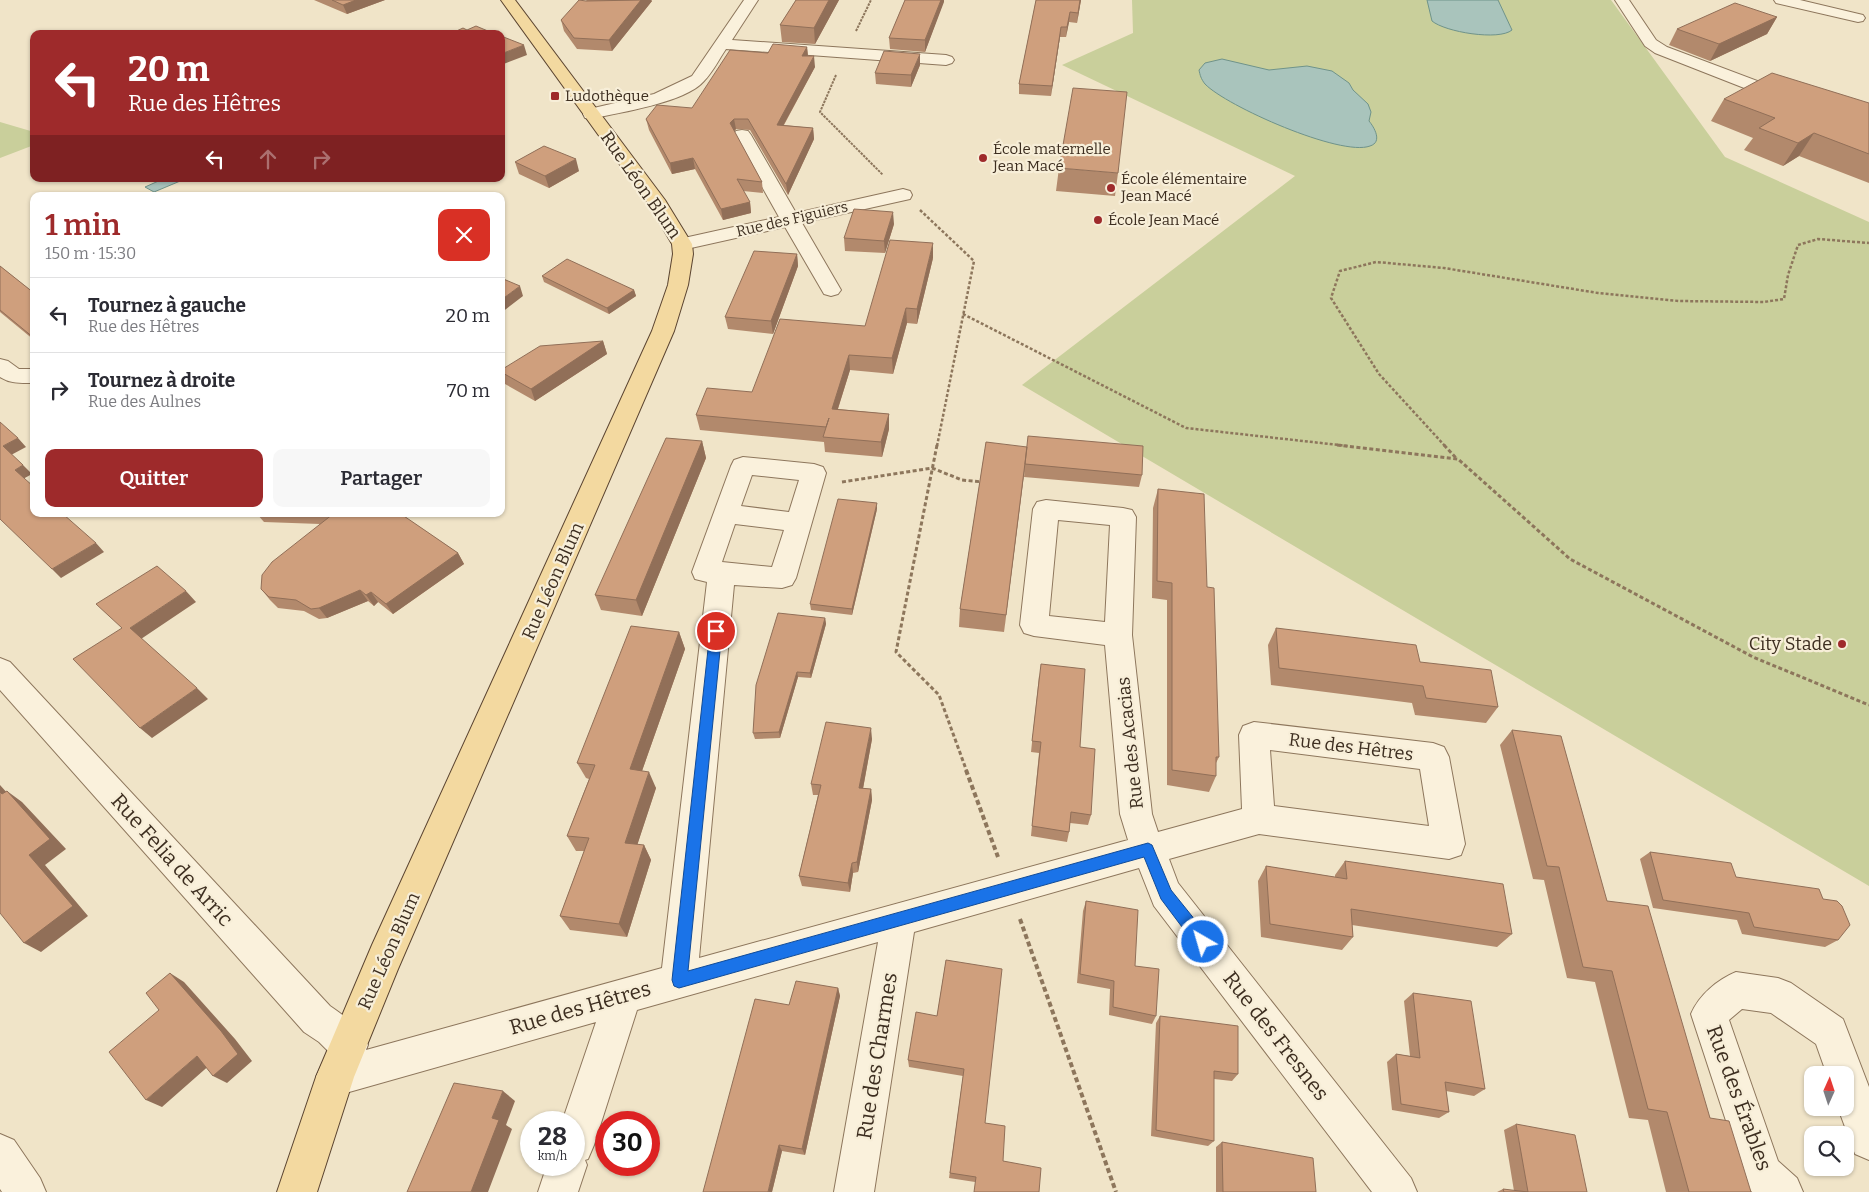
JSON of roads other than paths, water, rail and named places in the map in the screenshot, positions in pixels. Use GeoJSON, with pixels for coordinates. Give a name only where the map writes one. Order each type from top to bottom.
{"type":"FeatureCollection","features":[{"type":"Feature","properties":{"kind":"main road","name":"Rue Léon Blum"},"geometry":{"type":"LineString","coordinates":[[298,1192],[335,1077],[385,958],[663,331],[678,285],[683,254],[682,244],[658,204],[508,0]]}},
{"type":"Feature","properties":{"kind":"street"},"geometry":{"type":"LineString","coordinates":[[591,114],[669,95],[685,88],[698,79],[751,0]]}},
{"type":"Feature","properties":{"kind":"street"},"geometry":{"type":"LineString","coordinates":[[1622,0],[1650,43],[1656,47],[1797,101]]}},
{"type":"Feature","properties":{"kind":"street"},"geometry":{"type":"LineString","coordinates":[[1781,0],[1865,20]]}},
{"type":"Feature","properties":{"kind":"street"},"geometry":{"type":"LineString","coordinates":[[722,44],[946,60]]}},
{"type":"Feature","properties":{"kind":"street"},"geometry":{"type":"LineString","coordinates":[[742,135],[831,290]]}},
{"type":"Feature","properties":{"kind":"street","name":"Rue des Figuiers"},"geometry":{"type":"LineString","coordinates":[[682,244],[903,194]]}},
{"type":"Feature","properties":{"kind":"street"},"geometry":{"type":"LineString","coordinates":[[0,366],[14,376],[30,376]]}},
{"type":"Feature","properties":{"kind":"street"},"geometry":{"type":"LineString","coordinates":[[743,466],[814,473],[782,578],[705,572],[726,514],[743,466]]}},
{"type":"Feature","properties":{"kind":"street","name":"Rue des Acacias"},"geometry":{"type":"LineString","coordinates":[[1118,635],[1034,626],[1046,509],[1122,517],[1118,635],[1136,814],[1148,850]]}},
{"type":"Feature","properties":{"kind":"street"},"geometry":{"type":"LineString","coordinates":[[726,514],[799,522]]}},
{"type":"Feature","properties":{"kind":"street"},"geometry":{"type":"LineString","coordinates":[[679,980],[722,572]]}},
{"type":"Feature","properties":{"kind":"street","name":"Rue Felia de Arric"},"geometry":{"type":"LineString","coordinates":[[0,670],[316,1019],[332,1029],[349,1045]]}},
{"type":"Feature","properties":{"kind":"street","name":"Rue des Hêtres"},"geometry":{"type":"LineString","coordinates":[[335,1077],[1259,819],[1449,844],[1433,757],[1254,734],[1259,819]]}},
{"type":"Feature","properties":{"kind":"street","name":"Rue des Fresnes"},"geometry":{"type":"LineString","coordinates":[[1148,850],[1166,894],[1397,1192]]}},
{"type":"Feature","properties":{"kind":"street","name":"Rue des Charmes"},"geometry":{"type":"LineString","coordinates":[[854,1192],[899,919]]}},
{"type":"Feature","properties":{"kind":"street","name":"Rue des Érables"},"geometry":{"type":"LineString","coordinates":[[1783,1192],[1762,1174],[1710,1014],[1736,990],[1778,996],[1830,1032],[1869,1140]]}},
{"type":"Feature","properties":{"kind":"street"},"geometry":{"type":"LineString","coordinates":[[585,1112],[623,996]]}},
{"type":"Feature","properties":{"kind":"street"},"geometry":{"type":"LineString","coordinates":[[0,1154],[26,1192]]}},
{"type":"Feature","properties":{"kind":"street"},"geometry":{"type":"LineString","coordinates":[[558,1192],[563,1176]]}},
{"type":"Feature","properties":{"kind":"water"},"geometry":{"type":"Polygon","coordinates":[[[1427,0],[1498,0],[1512,30],[1496,35],[1484,35],[1448,29],[1432,21],[1427,0]]]}},
{"type":"Feature","properties":{"kind":"water"},"geometry":{"type":"Polygon","coordinates":[[[1222,59],[1269,70],[1307,66],[1332,71],[1349,83],[1353,90],[1368,104],[1371,112],[1369,121],[1376,134],[1376,141],[1370,146],[1355,147],[1335,144],[1284,127],[1236,105],[1205,84],[1200,75],[1199,70],[1205,63],[1222,59]]]}},
{"type":"Feature","properties":{"kind":"water"},"geometry":{"type":"Polygon","coordinates":[[[156,182],[178,182],[154,192],[145,187],[156,182]]]}},
{"type":"Feature","properties":{"kind":"place","name":"Ludothèque"},"geometry":{"type":"Point","coordinates":[555,96]}},
{"type":"Feature","properties":{"kind":"place","name":"École maternelle Jean Macé"},"geometry":{"type":"Point","coordinates":[983,158]}},
{"type":"Feature","properties":{"kind":"place","name":"École élémentaire Jean Macé"},"geometry":{"type":"Point","coordinates":[1111,188]}},
{"type":"Feature","properties":{"kind":"place","name":"École Jean Macé"},"geometry":{"type":"Point","coordinates":[1098,220]}},
{"type":"Feature","properties":{"kind":"place","name":"City Stade"},"geometry":{"type":"Point","coordinates":[1842,644]}}]}
